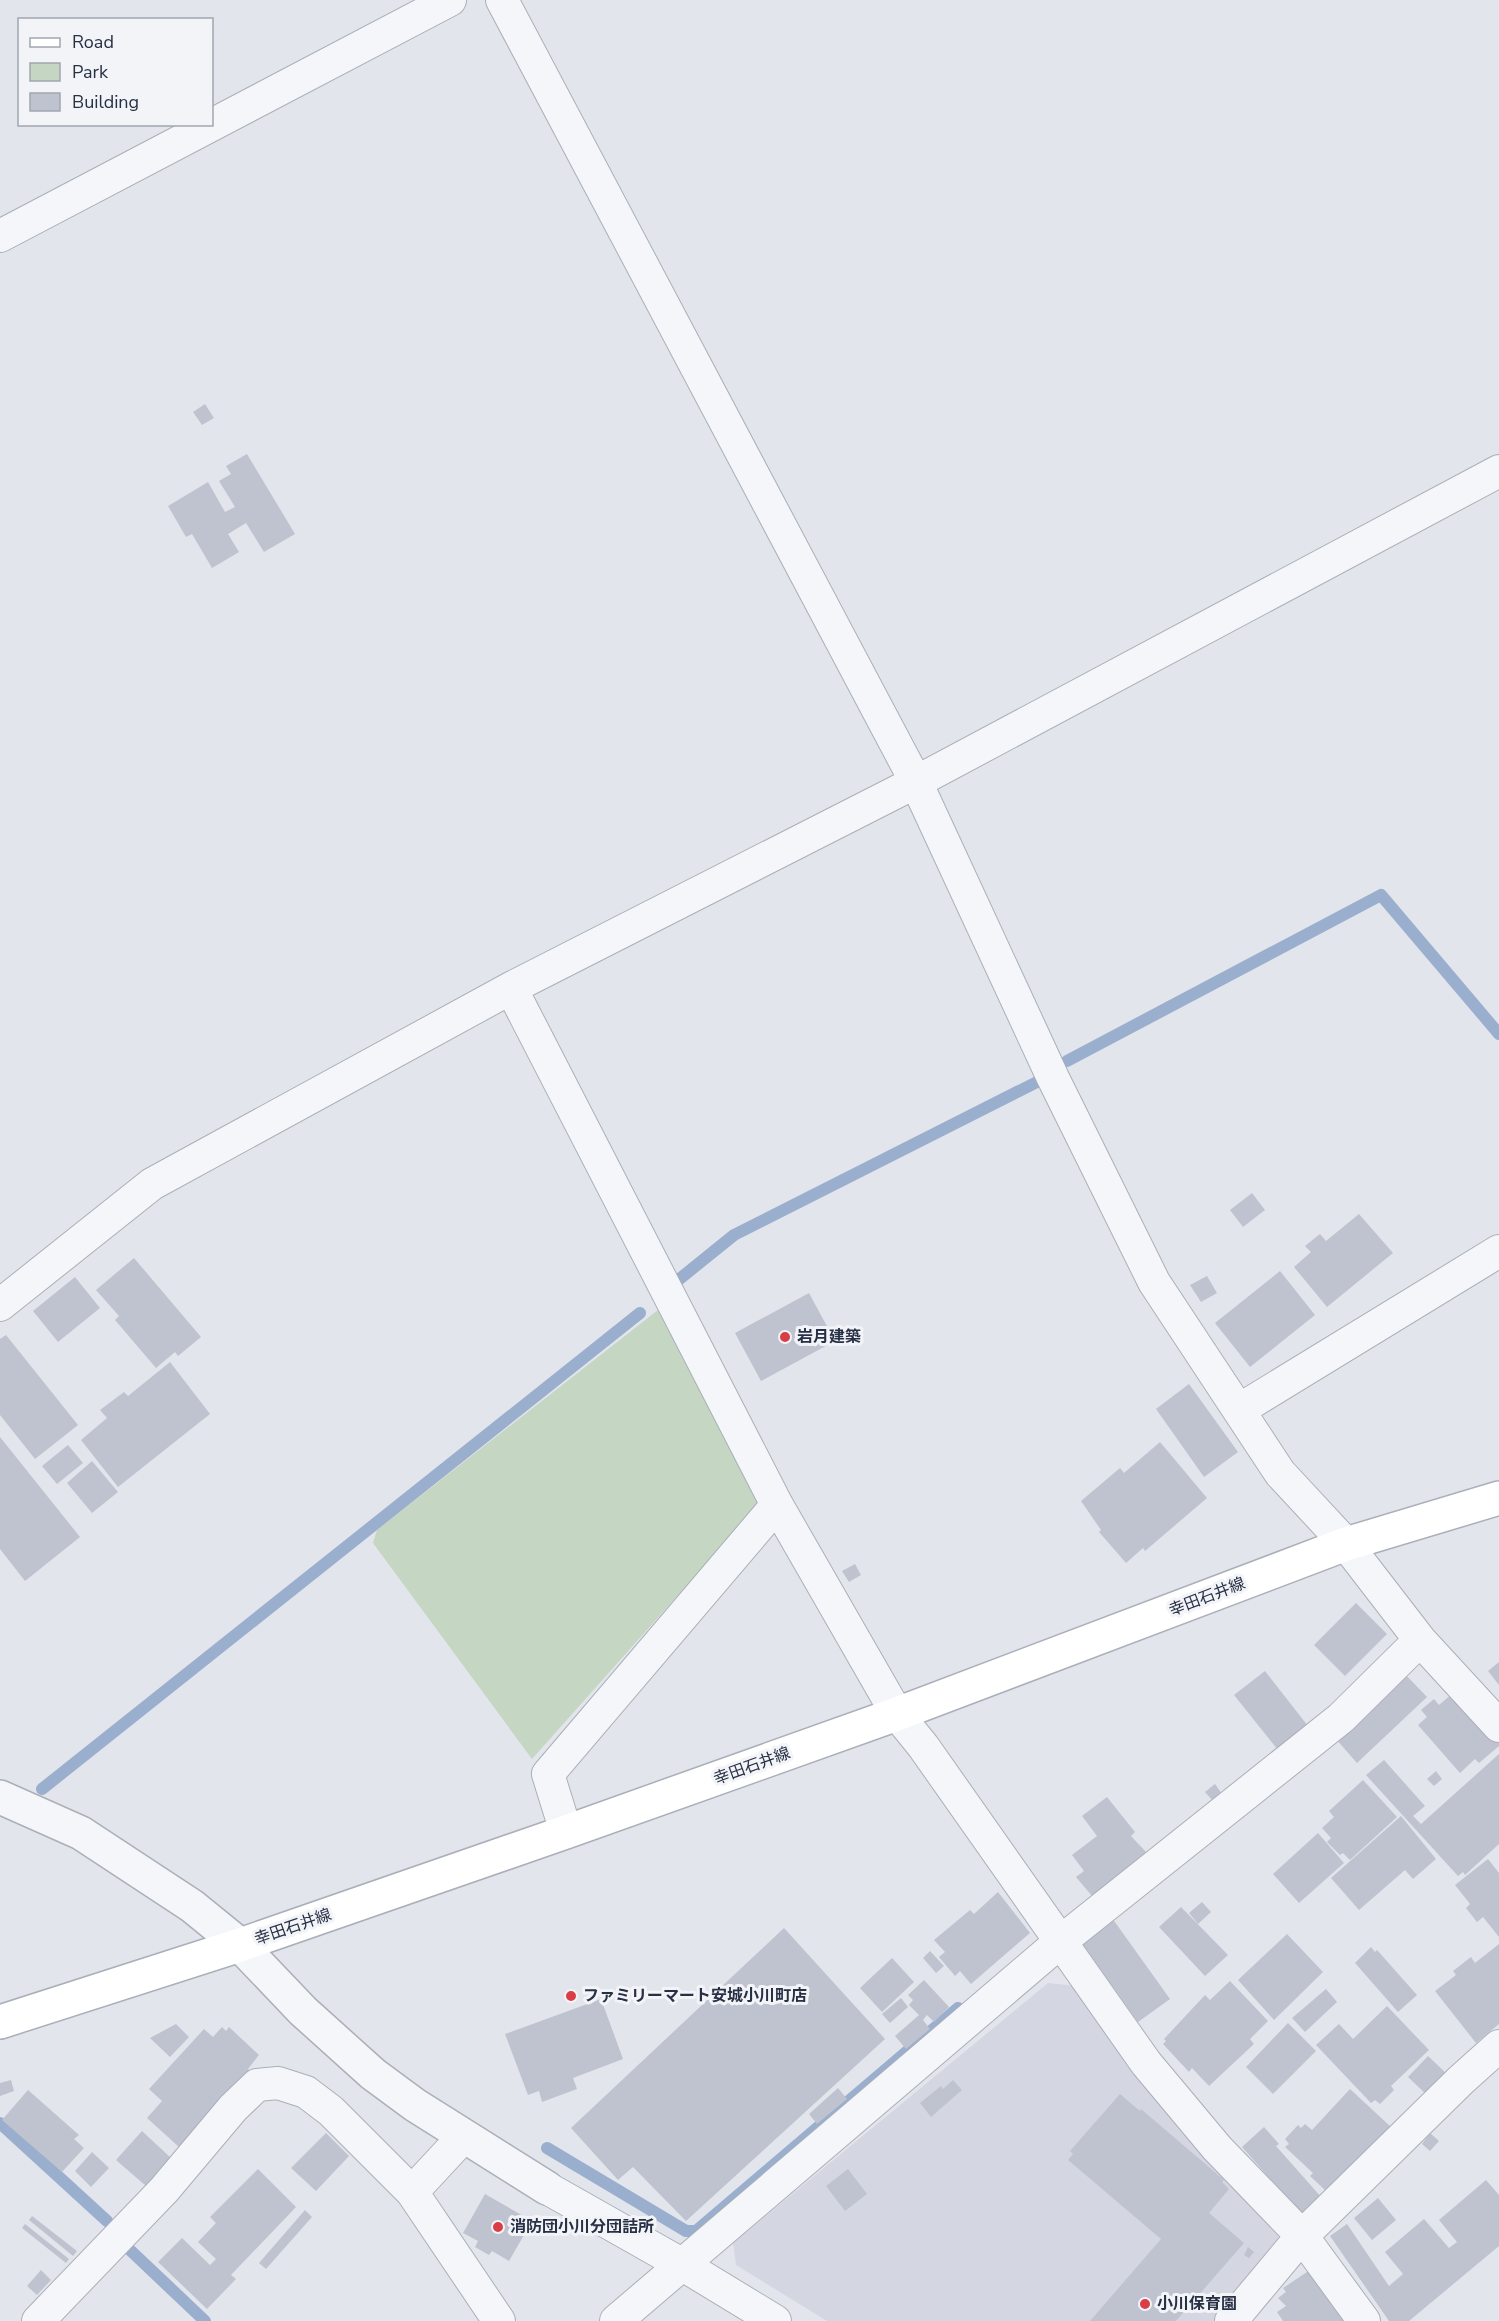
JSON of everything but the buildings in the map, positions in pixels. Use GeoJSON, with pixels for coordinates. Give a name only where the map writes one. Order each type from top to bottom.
{"type":"FeatureCollection","features":[{"type":"Feature","properties":{"kind":"main road","name":"幸田石井線"},"geometry":{"type":"LineString","coordinates":[[0,2022],[240,1945],[566,1832],[897,1714],[1346,1544],[1499,1497]]}},
{"type":"Feature","properties":{"kind":"street"},"geometry":{"type":"LineString","coordinates":[[213,124],[450,0]]}},
{"type":"Feature","properties":{"kind":"street"},"geometry":{"type":"LineString","coordinates":[[502,0],[916,782],[1053,1078],[1154,1282],[1280,1473],[1346,1544],[1420,1640],[1499,1726]]}},
{"type":"Feature","properties":{"kind":"street"},"geometry":{"type":"LineString","coordinates":[[0,236],[210,126]]}},
{"type":"Feature","properties":{"kind":"street"},"geometry":{"type":"LineString","coordinates":[[0,1305],[152,1184],[511,988],[916,782],[1499,471]]}},
{"type":"Feature","properties":{"kind":"street"},"geometry":{"type":"LineString","coordinates":[[511,988],[777,1505],[897,1714],[923,1746],[1146,2062],[1217,2148],[1302,2236],[1364,2321]]}},
{"type":"Feature","properties":{"kind":"street"},"geometry":{"type":"LineString","coordinates":[[1239,1410],[1499,1251]]}},
{"type":"Feature","properties":{"kind":"street"},"geometry":{"type":"LineString","coordinates":[[566,1832],[548,1774],[777,1505]]}},
{"type":"Feature","properties":{"kind":"street"},"geometry":{"type":"LineString","coordinates":[[616,2321],[1060,1942],[1341,1718],[1420,1640]]}},
{"type":"Feature","properties":{"kind":"street"},"geometry":{"type":"LineString","coordinates":[[0,1797],[81,1833],[192,1905],[240,1945],[303,2011],[373,2074],[464,2136],[547,2188],[776,2321]]}},
{"type":"Feature","properties":{"kind":"street"},"geometry":{"type":"LineString","coordinates":[[1231,2321],[1302,2236],[1461,2079],[1499,2046]]}},
{"type":"Feature","properties":{"kind":"street"},"geometry":{"type":"LineString","coordinates":[[38,2321],[164,2190],[233,2108],[257,2085],[278,2083],[306,2092],[332,2111],[412,2192],[499,2321]]}},
{"type":"Feature","properties":{"kind":"street"},"geometry":{"type":"LineString","coordinates":[[412,2192],[464,2136]]}},
{"type":"Feature","properties":{"kind":"shaded area"},"geometry":{"type":"Polygon","coordinates":[[[1048,1983],[1076,1986],[1278,2225],[1278,2249],[1215,2321],[827,2321],[736,2265],[733,2243],[1048,1983]]]}},
{"type":"Feature","properties":{"kind":"green space"},"geometry":{"type":"Polygon","coordinates":[[[658,1310],[760,1503],[532,1759],[373,1543],[377,1530],[658,1310]]]}},
{"type":"Feature","properties":{"kind":"waterway"},"geometry":{"type":"LineString","coordinates":[[1067,1061],[1381,895],[1499,1034]]}},
{"type":"Feature","properties":{"kind":"waterway"},"geometry":{"type":"LineString","coordinates":[[677,1281],[734,1235],[1037,1082]]}},
{"type":"Feature","properties":{"kind":"waterway"},"geometry":{"type":"LineString","coordinates":[[42,1789],[640,1313]]}},
{"type":"Feature","properties":{"kind":"waterway"},"geometry":{"type":"LineString","coordinates":[[547,2148],[686,2231],[696,2231],[958,2008]]}},
{"type":"Feature","properties":{"kind":"waterway"},"geometry":{"type":"LineString","coordinates":[[0,2123],[107,2221]]}},
{"type":"Feature","properties":{"kind":"waterway"},"geometry":{"type":"LineString","coordinates":[[130,2250],[205,2321]]}},
{"type":"Feature","properties":{"kind":"place","name":"岩月建築"},"geometry":{"type":"Point","coordinates":[785,1337]}},
{"type":"Feature","properties":{"kind":"place","name":"ファミリーマート安城小川町店"},"geometry":{"type":"Point","coordinates":[571,1996]}},
{"type":"Feature","properties":{"kind":"place","name":"消防団小川分団詰所"},"geometry":{"type":"Point","coordinates":[498,2227]}},
{"type":"Feature","properties":{"kind":"place","name":"小川保育園"},"geometry":{"type":"Point","coordinates":[1145,2304]}}]}
